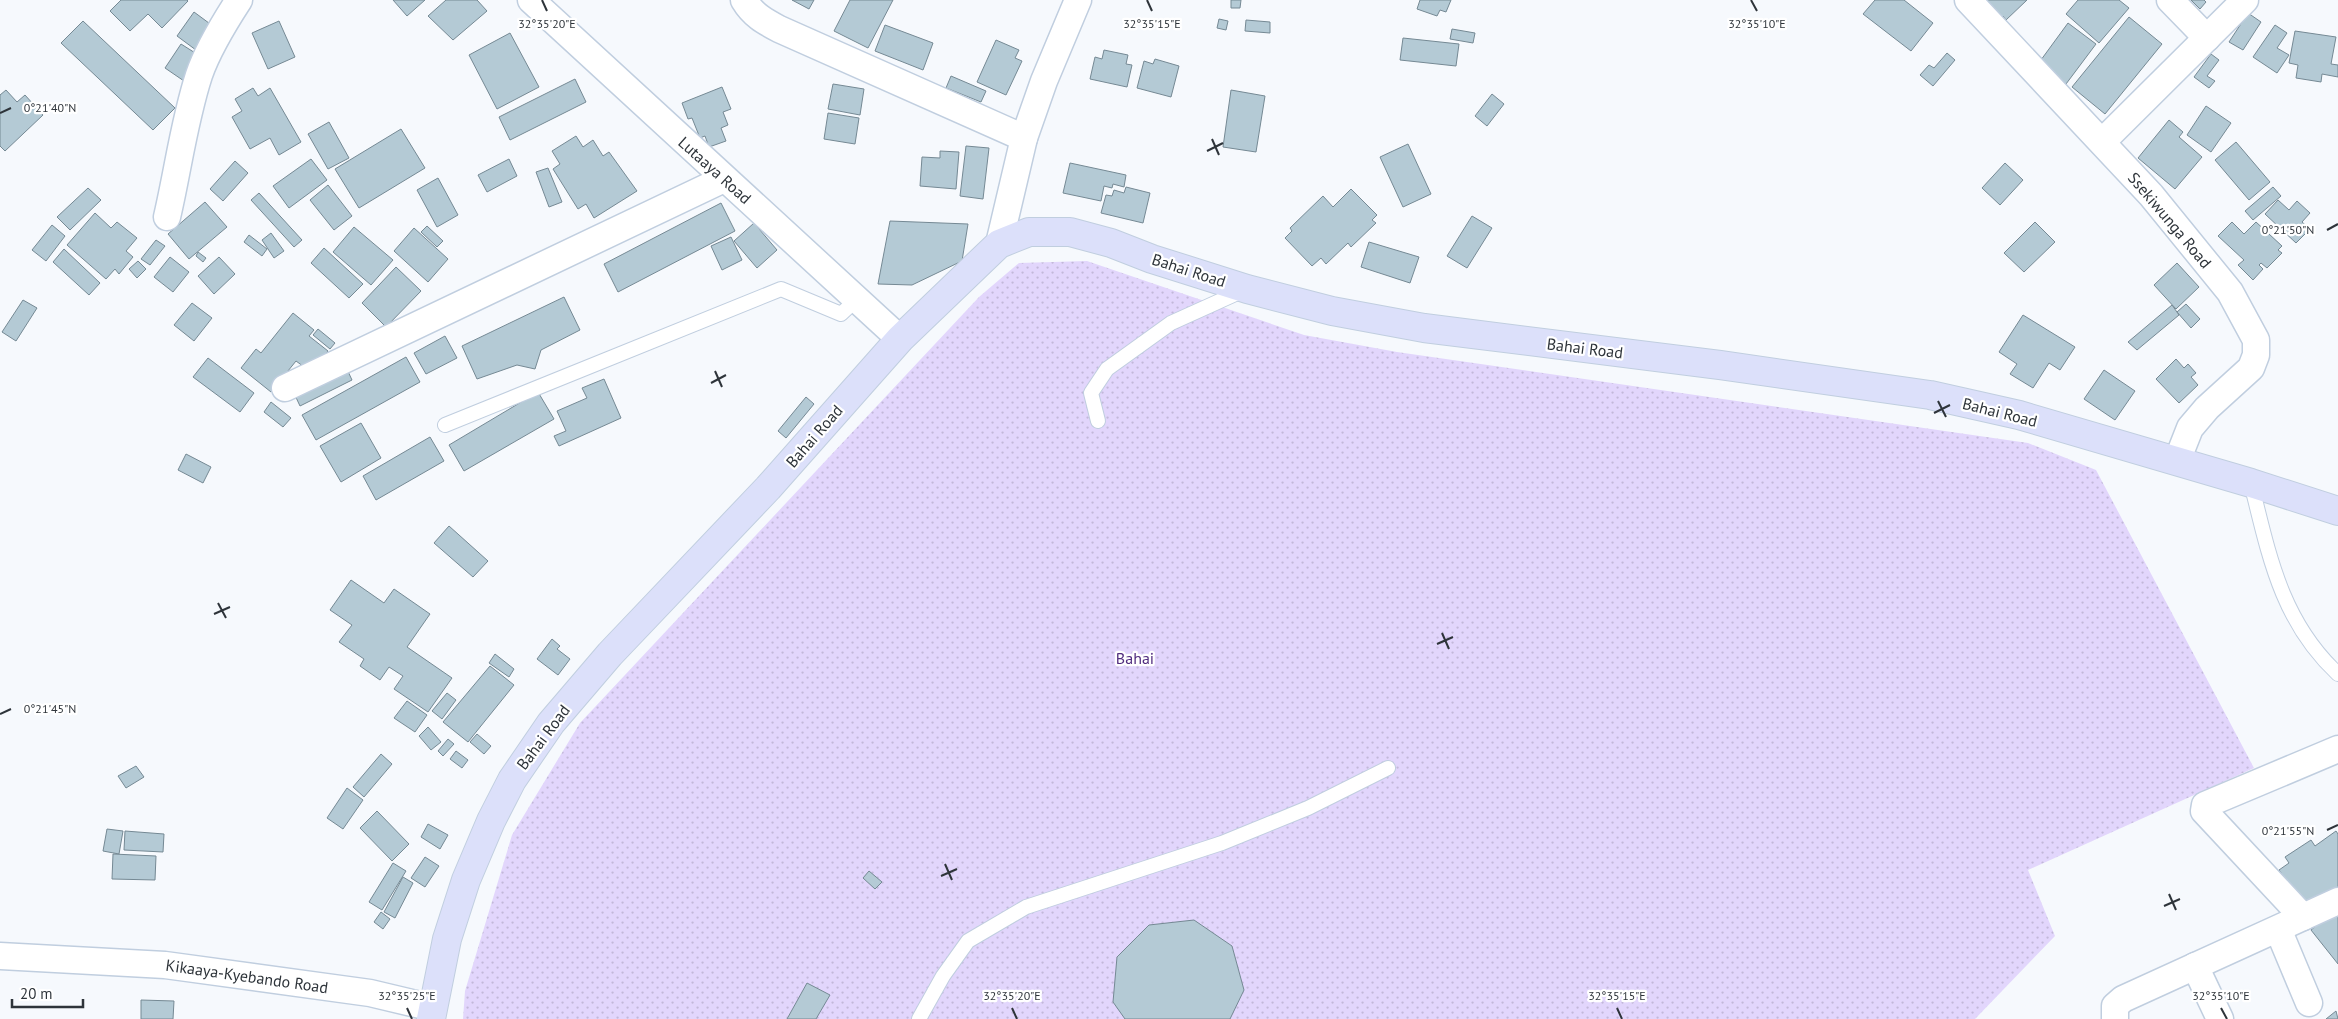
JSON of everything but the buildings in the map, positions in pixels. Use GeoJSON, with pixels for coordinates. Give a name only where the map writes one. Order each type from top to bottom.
{"type":"FeatureCollection","features":[{"type":"Feature","properties":{"kind":"street"},"geometry":{"type":"LineString","coordinates":[[166,217],[186,120],[200,73],[217,36],[239,0]]}},
{"type":"Feature","properties":{"kind":"street","name":"Lutaaya Road"},"geometry":{"type":"LineString","coordinates":[[531,0],[900,339]]}},
{"type":"Feature","properties":{"kind":"street"},"geometry":{"type":"LineString","coordinates":[[744,0],[750,10],[762,20],[779,29],[1024,138]]}},
{"type":"Feature","properties":{"kind":"street"},"geometry":{"type":"LineString","coordinates":[[998,244],[1024,138],[1044,81],[1078,0]]}},
{"type":"Feature","properties":{"kind":"street","name":"Ssekiwunga Road"},"geometry":{"type":"LineString","coordinates":[[1968,0],[2151,195],[2230,292],[2256,340],[2256,355],[2250,368],[2207,408],[2190,428],[2176,462]]}},
{"type":"Feature","properties":{"kind":"street"},"geometry":{"type":"LineString","coordinates":[[2170,0],[2207,38]]}},
{"type":"Feature","properties":{"kind":"street"},"geometry":{"type":"LineString","coordinates":[[2102,142],[2245,0]]}},
{"type":"Feature","properties":{"kind":"street"},"geometry":{"type":"LineString","coordinates":[[285,388],[724,179]]}},
{"type":"Feature","properties":{"kind":"street","name":"Bahai Road"},"geometry":{"type":"LineString","coordinates":[[432,1014],[447,939],[466,880],[491,821],[526,756],[551,723],[610,654],[768,488],[900,339],[998,244],[1029,232],[1070,232],[1111,243],[1247,289],[1332,310],[1424,328],[1720,364],[1930,395],[2019,416],[2251,483],[2338,511]]}},
{"type":"Feature","properties":{"kind":"street"},"geometry":{"type":"LineString","coordinates":[[2303,918],[2204,811],[2205,806],[2338,749]]}},
{"type":"Feature","properties":{"kind":"street"},"geometry":{"type":"LineString","coordinates":[[2115,1019],[2115,1006],[2123,999],[2303,918],[2338,900]]}},
{"type":"Feature","properties":{"kind":"street"},"geometry":{"type":"LineString","coordinates":[[2278,929],[2309,1003]]}},
{"type":"Feature","properties":{"kind":"street","name":"Kikaaya-Kyebando Road"},"geometry":{"type":"LineString","coordinates":[[0,956],[165,965],[370,992],[432,1014]]}},
{"type":"Feature","properties":{"kind":"street"},"geometry":{"type":"LineString","coordinates":[[2195,966],[2220,1019]]}},
{"type":"Feature","properties":{"kind":"lane"},"geometry":{"type":"LineString","coordinates":[[444,425],[781,288],[841,314],[857,299]]}},
{"type":"Feature","properties":{"kind":"lane"},"geometry":{"type":"LineString","coordinates":[[1098,421],[1091,393],[1106,369],[1170,323],[1247,289]]}},
{"type":"Feature","properties":{"kind":"lane"},"geometry":{"type":"LineString","coordinates":[[2251,483],[2272,567],[2286,604],[2322,659],[2338,674]]}},
{"type":"Feature","properties":{"kind":"lane"},"geometry":{"type":"LineString","coordinates":[[919,1019],[943,976],[968,941],[1026,906],[1222,843],[1308,808],[1388,768]]}},
{"type":"Feature","properties":{"kind":"green space","name":"Bahai"},"geometry":{"type":"Polygon","coordinates":[[[1087,261],[1304,335],[1397,352],[2028,443],[2096,470],[2254,768],[2028,870],[2055,936],[1975,1019],[463,1019],[465,991],[512,835],[580,723],[979,297],[1019,263],[1087,261]]]}}]}
